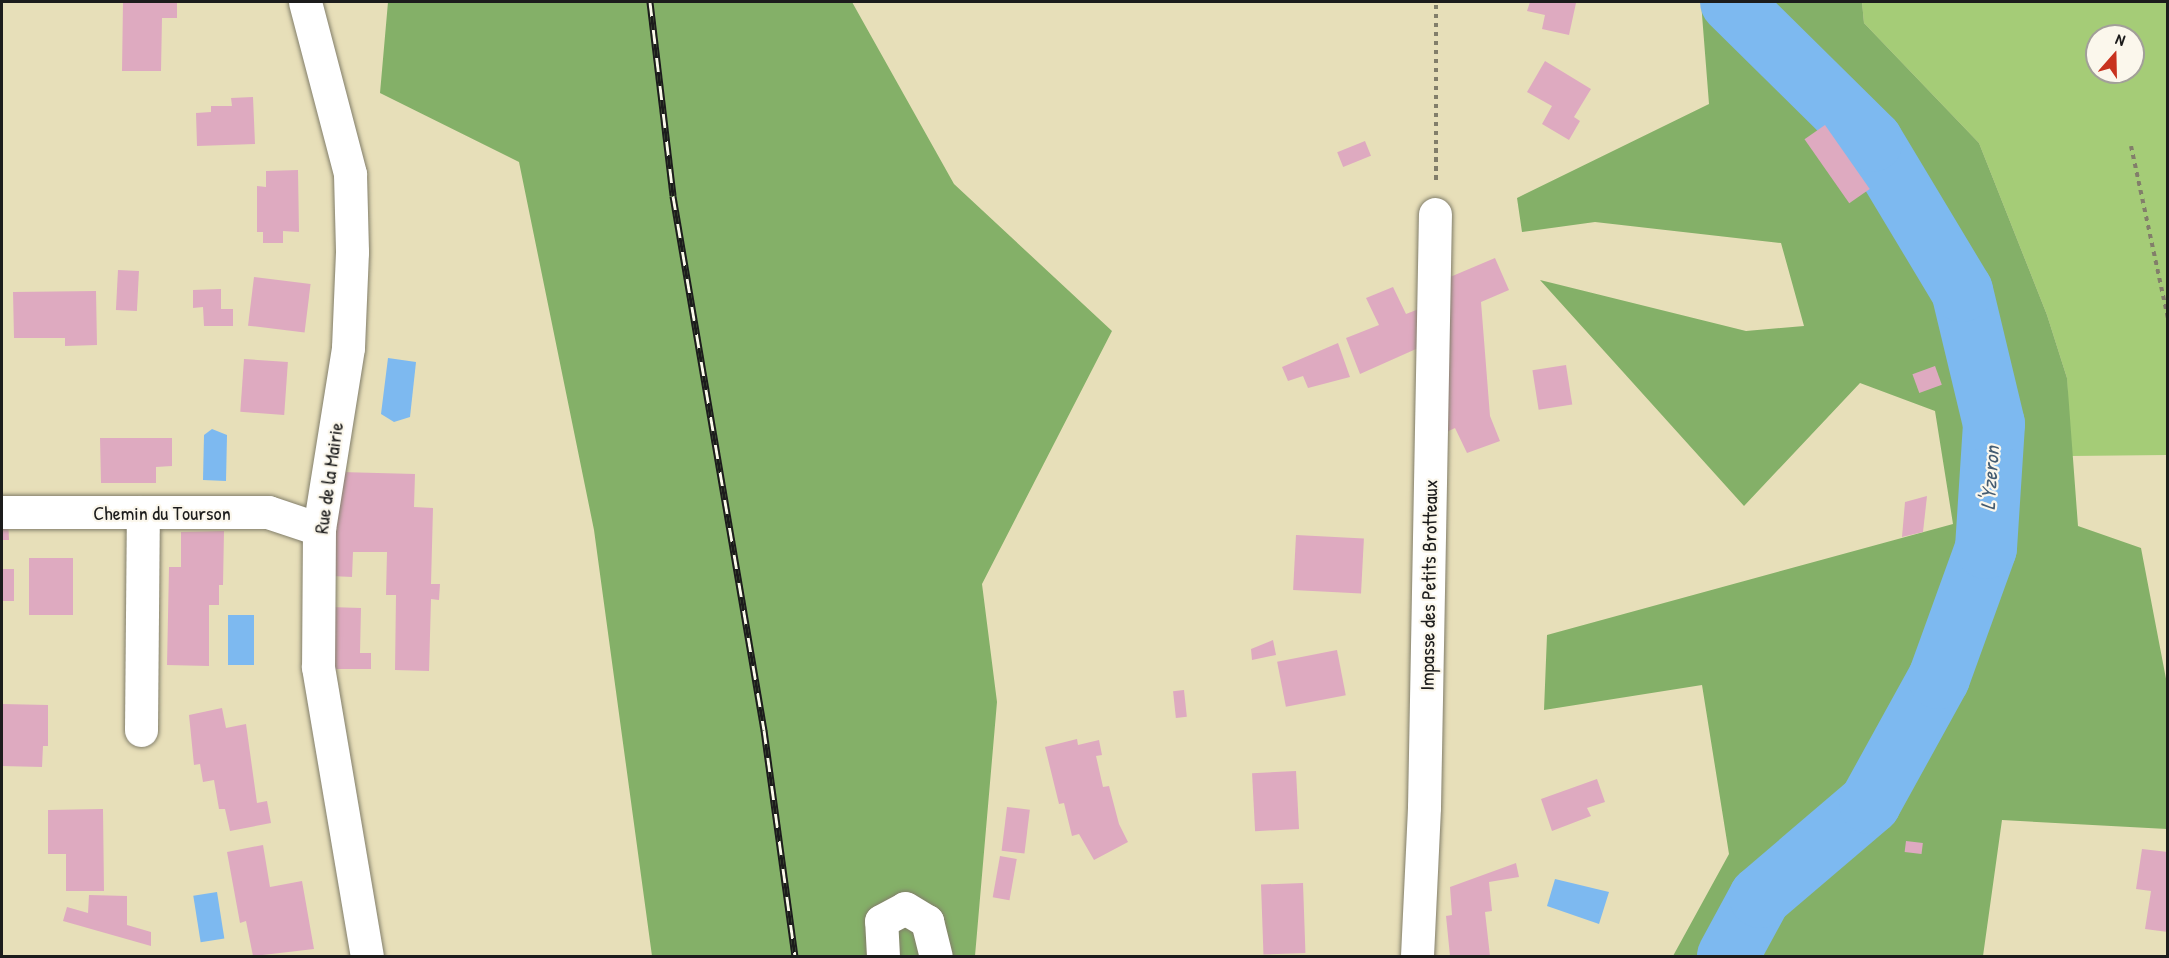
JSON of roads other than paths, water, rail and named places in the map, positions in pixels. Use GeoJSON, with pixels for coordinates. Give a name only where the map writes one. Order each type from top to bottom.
{"type":"FeatureCollection","features":[{"type":"Feature","properties":{"kind":"street","name":"Rue de la Mairie"},"geometry":{"type":"LineString","coordinates":[[305,2],[350,174],[352,252],[348,348],[319,529],[318,667],[367,957]]}},
{"type":"Feature","properties":{"kind":"street","name":"Impasse des Petits Brotteaux"},"geometry":{"type":"LineString","coordinates":[[1417,957],[1425,795],[1436,214]]}},
{"type":"Feature","properties":{"kind":"street","name":"Chemin du Tourson"},"geometry":{"type":"LineString","coordinates":[[2,512],[268,512],[319,529]]}},
{"type":"Feature","properties":{"kind":"street"},"geometry":{"type":"LineString","coordinates":[[141,730],[143,512]]}},
{"type":"Feature","properties":{"kind":"street"},"geometry":{"type":"LineString","coordinates":[[883,957],[881,921],[906,908],[927,921],[936,957]]}},
{"type":"Feature","properties":{"kind":"water"},"geometry":{"type":"Polygon","coordinates":[[[388,358],[416,362],[410,417],[394,422],[381,414],[388,358]]]}},
{"type":"Feature","properties":{"kind":"water"},"geometry":{"type":"Polygon","coordinates":[[[212,429],[227,435],[226,481],[203,480],[204,435],[212,429]]]}},
{"type":"Feature","properties":{"kind":"water"},"geometry":{"type":"Polygon","coordinates":[[[228,615],[254,615],[254,665],[228,665],[228,615]]]}},
{"type":"Feature","properties":{"kind":"water"},"geometry":{"type":"Polygon","coordinates":[[[1555,879],[1609,892],[1599,924],[1547,906],[1555,879]]]}},
{"type":"Feature","properties":{"kind":"water"},"geometry":{"type":"Polygon","coordinates":[[[217,892],[224,938],[201,942],[193,896],[217,892]]]}},
{"type":"Feature","properties":{"kind":"waterway","name":"L'Yzeron"},"geometry":{"type":"LineString","coordinates":[[1728,956],[1760,897],[1870,803],[1939,678],[1986,548],[1994,424],[1962,291],[1872,141],[1731,2]]}},
{"type":"Feature","properties":{"kind":"railway"},"geometry":{"type":"LineString","coordinates":[[650,2],[673,196],[764,730],[795,956]]}}]}
